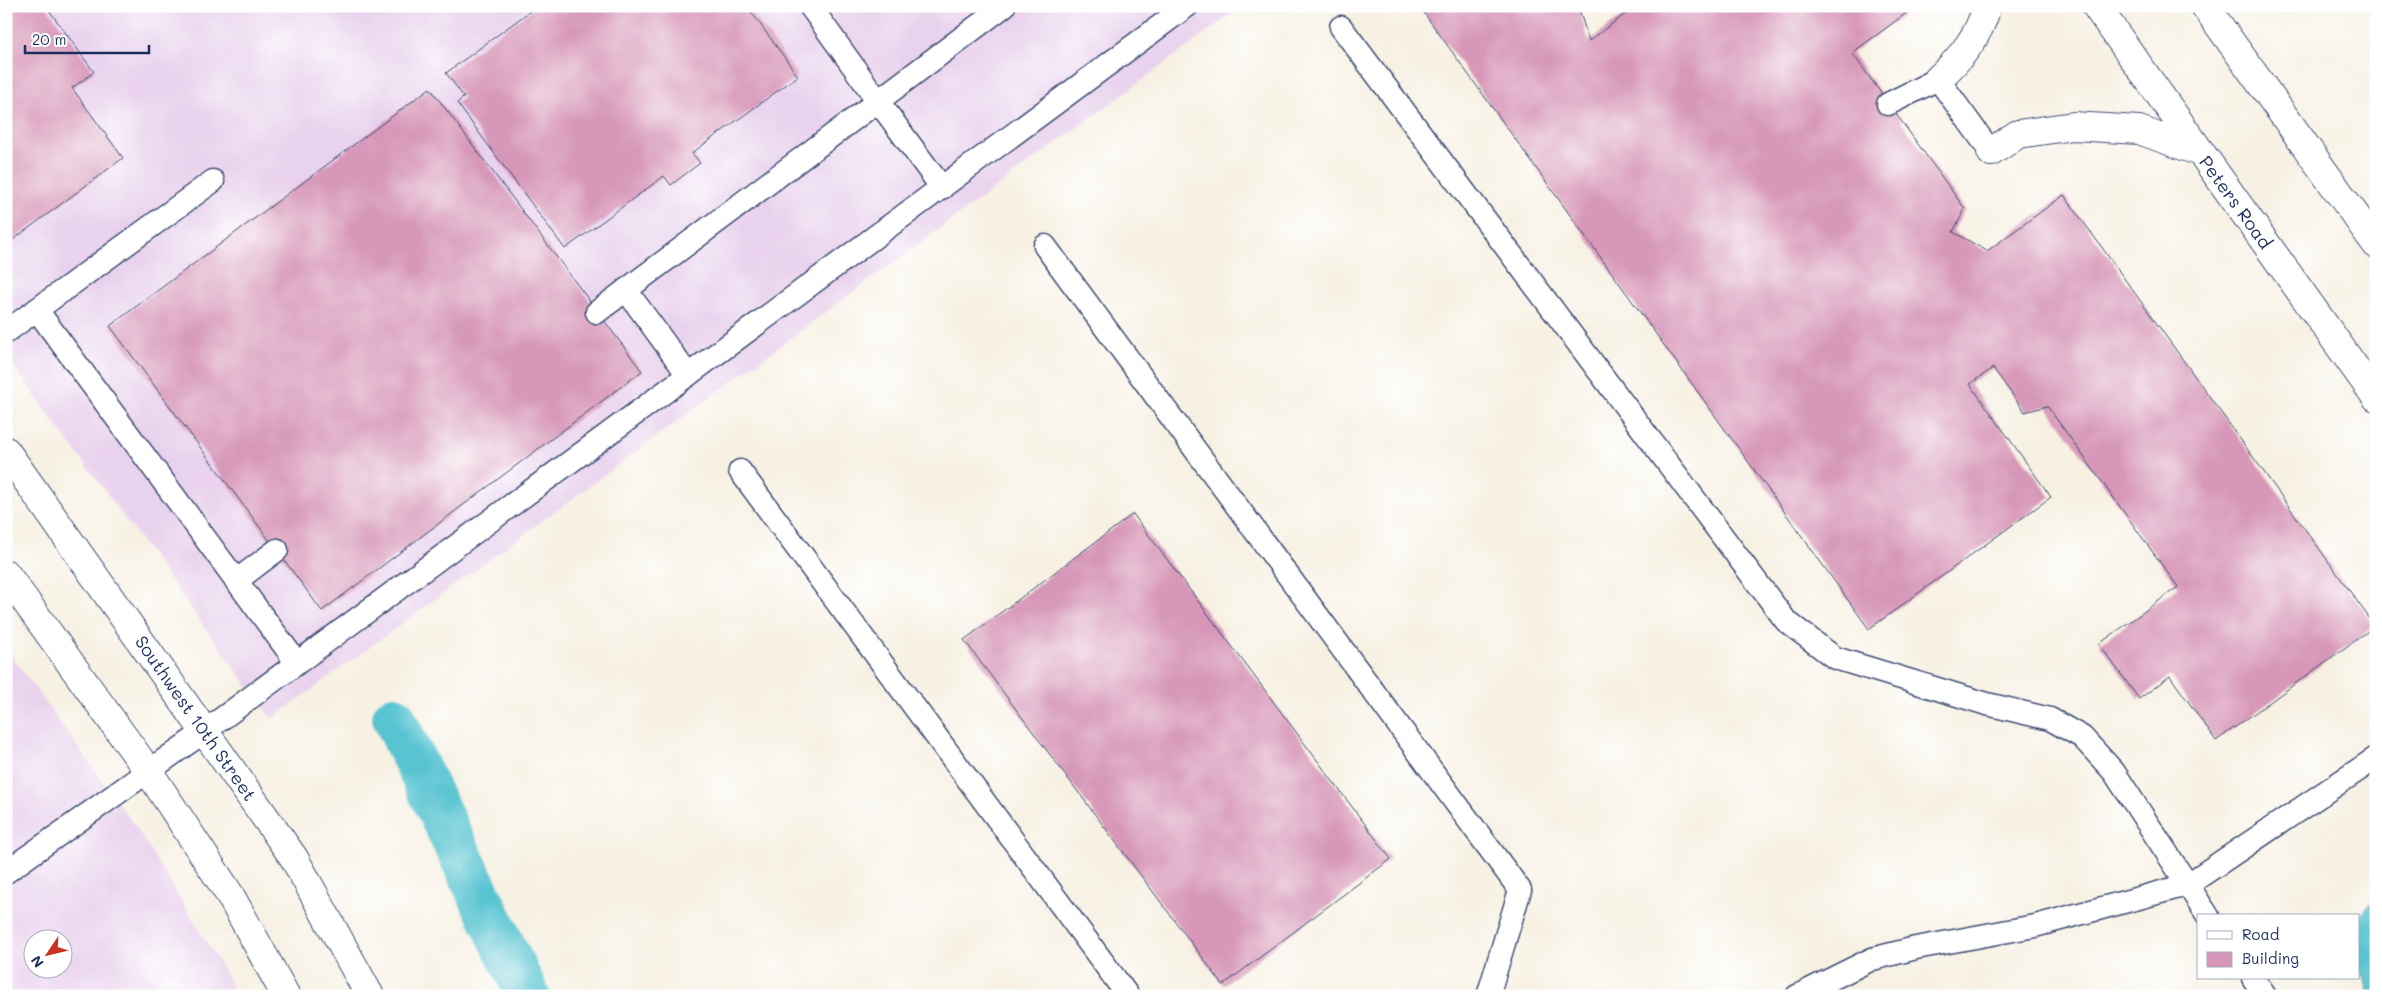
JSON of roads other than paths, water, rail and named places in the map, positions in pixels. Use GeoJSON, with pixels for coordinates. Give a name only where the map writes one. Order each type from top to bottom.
{"type":"FeatureCollection","features":[{"type":"Feature","properties":{"kind":"street"},"geometry":{"type":"LineString","coordinates":[[1938,79],[1962,57],[1983,21],[1987,6]]}},
{"type":"Feature","properties":{"kind":"street","name":"Peters Road"},"geometry":{"type":"LineString","coordinates":[[2096,6],[2376,397]]}},
{"type":"Feature","properties":{"kind":"street"},"geometry":{"type":"LineString","coordinates":[[2205,6],[2376,244]]}},
{"type":"Feature","properties":{"kind":"street"},"geometry":{"type":"LineString","coordinates":[[1991,152],[2018,134],[2073,126],[2139,130],[2200,152]]}},
{"type":"Feature","properties":{"kind":"street","name":"Southwest 10th Street"},"geometry":{"type":"LineString","coordinates":[[6,451],[294,858],[370,996]]}},
{"type":"Feature","properties":{"kind":"street"},"geometry":{"type":"LineString","coordinates":[[6,574],[149,772],[230,895],[286,996]]}},
{"type":"Feature","properties":{"kind":"lane"},"geometry":{"type":"LineString","coordinates":[[810,6],[942,188]]}},
{"type":"Feature","properties":{"kind":"lane"},"geometry":{"type":"LineString","coordinates":[[597,312],[1004,6]]}},
{"type":"Feature","properties":{"kind":"lane"},"geometry":{"type":"LineString","coordinates":[[6,872],[149,772],[297,664],[1187,6]]}},
{"type":"Feature","properties":{"kind":"lane"},"geometry":{"type":"LineString","coordinates":[[1341,27],[1786,621],[1835,658],[1987,704],[2050,719],[2082,737],[2114,772],[2207,914]]}},
{"type":"Feature","properties":{"kind":"lane"},"geometry":{"type":"LineString","coordinates":[[1888,104],[1938,79],[1991,152]]}},
{"type":"Feature","properties":{"kind":"lane"},"geometry":{"type":"LineString","coordinates":[[6,332],[212,181]]}},
{"type":"Feature","properties":{"kind":"lane"},"geometry":{"type":"LineString","coordinates":[[1044,246],[1520,890],[1488,996]]}},
{"type":"Feature","properties":{"kind":"lane"},"geometry":{"type":"LineString","coordinates":[[626,290],[688,375]]}},
{"type":"Feature","properties":{"kind":"lane"},"geometry":{"type":"LineString","coordinates":[[37,310],[297,664]]}},
{"type":"Feature","properties":{"kind":"lane"},"geometry":{"type":"LineString","coordinates":[[740,471],[1128,996]]}},
{"type":"Feature","properties":{"kind":"lane"},"geometry":{"type":"LineString","coordinates":[[236,581],[277,550]]}},
{"type":"Feature","properties":{"kind":"lane"},"geometry":{"type":"LineString","coordinates":[[1797,996],[1872,959],[1916,948],[2035,926],[2187,885],[2376,758]]}},
{"type":"Feature","properties":{"kind":"lane"},"geometry":{"type":"LineString","coordinates":[[2254,980],[2265,996]]}},
{"type":"Feature","properties":{"kind":"water"},"geometry":{"type":"Polygon","coordinates":[[[2376,899],[2376,996],[2370,996],[2360,962],[2360,919],[2366,908],[2376,899]]]}},
{"type":"Feature","properties":{"kind":"waterway"},"geometry":{"type":"LineString","coordinates":[[394,718],[528,996]]}}]}
